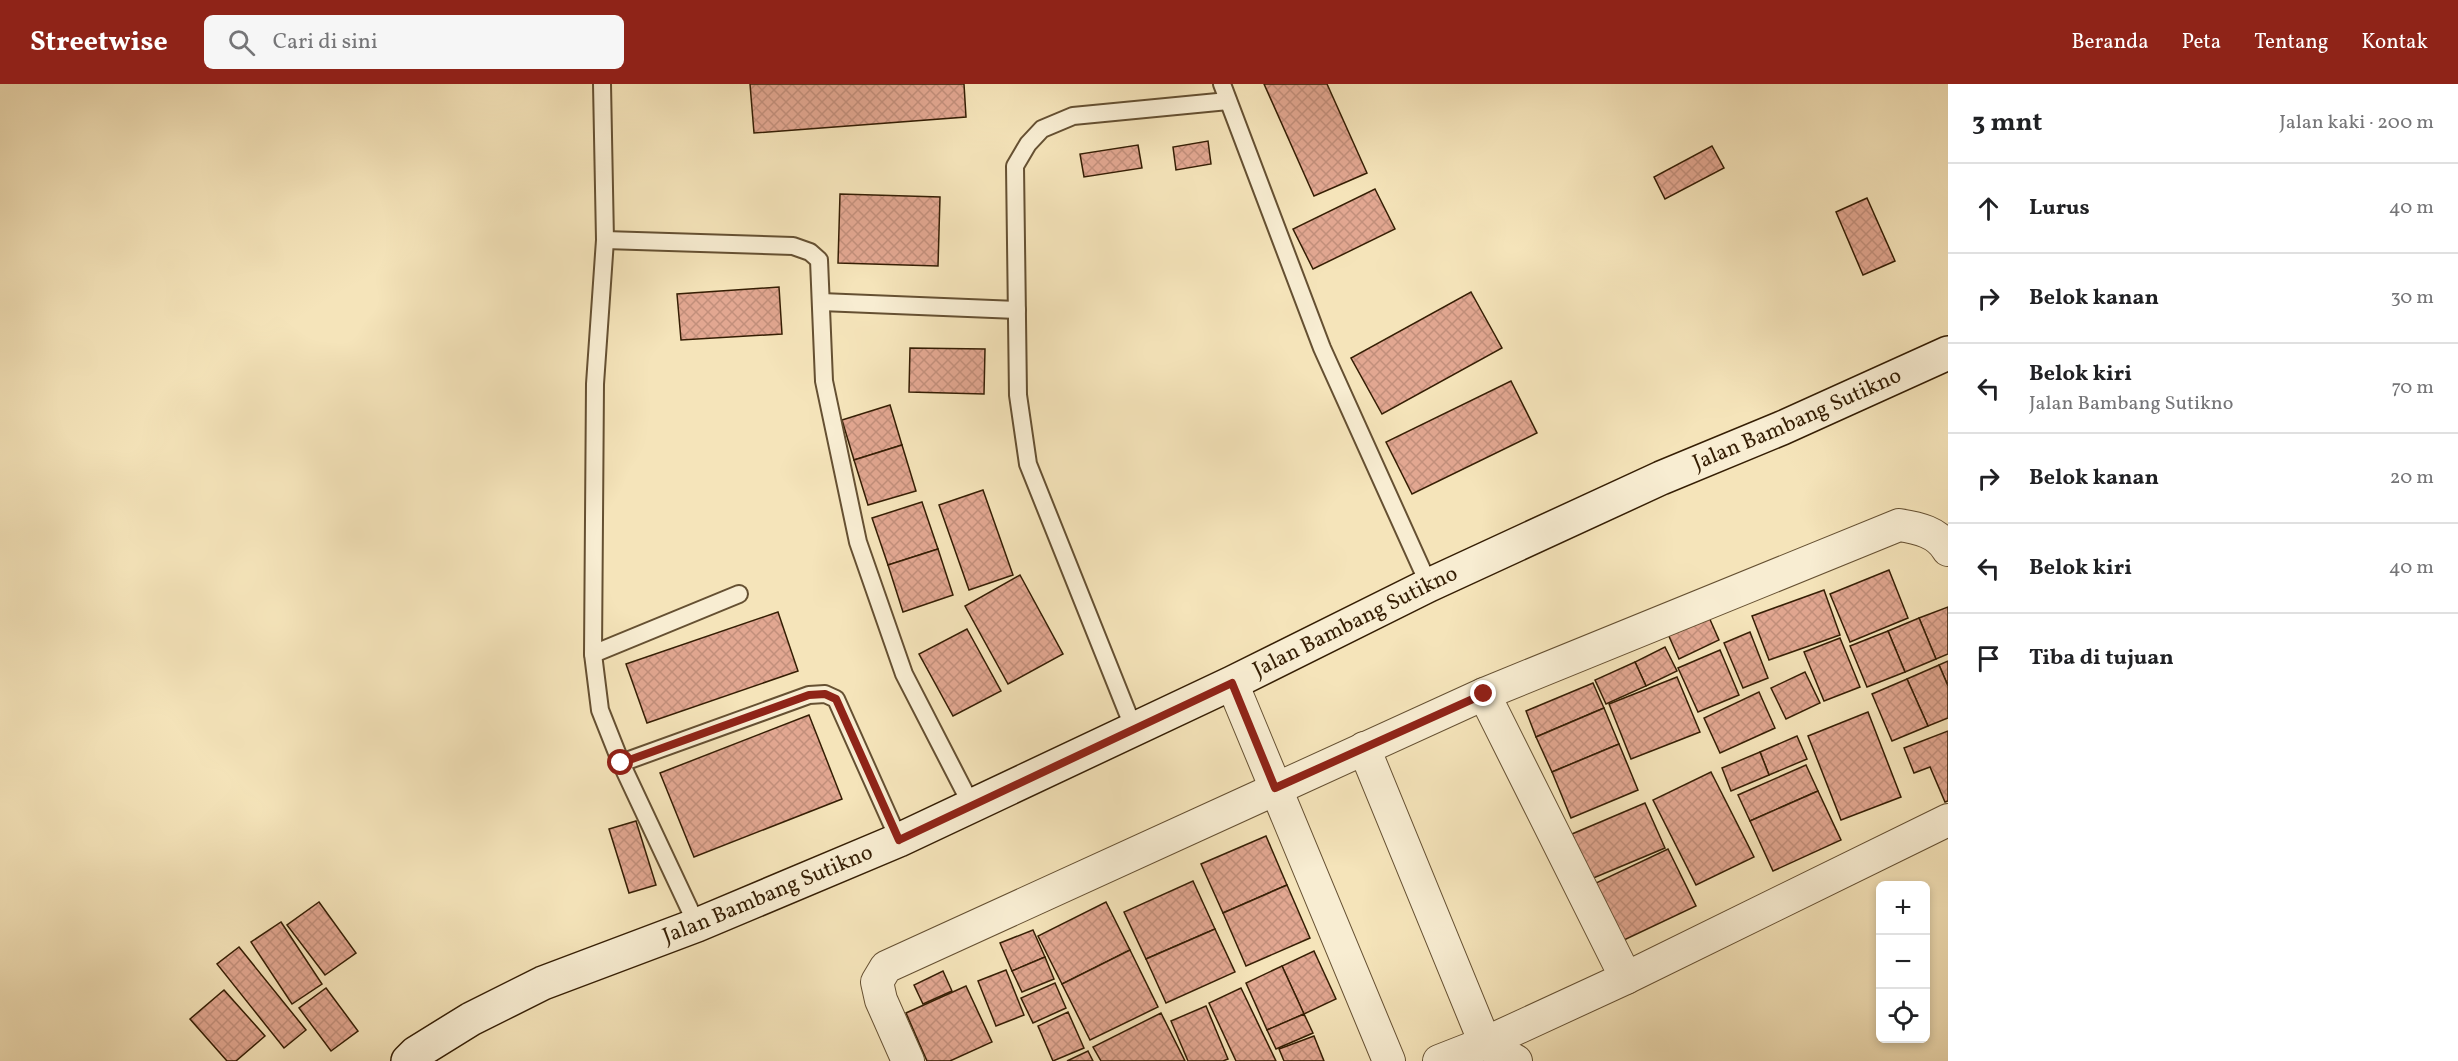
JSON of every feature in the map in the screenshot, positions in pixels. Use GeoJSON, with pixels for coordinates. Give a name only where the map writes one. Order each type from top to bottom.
{"type":"FeatureCollection","features":[{"type":"Feature","properties":{"kind":"street","name":"Jalan Bambang Sutikno"},"geometry":{"type":"LineString","coordinates":[[408,1061],[416,1053],[471,1019],[543,983],[697,925],[899,840],[1232,683],[1429,585],[1661,478],[1803,419],[1948,354]]}},
{"type":"Feature","properties":{"kind":"street"},"geometry":{"type":"LineString","coordinates":[[908,1061],[879,994],[878,982],[886,967],[1484,694],[1899,525],[1923,528],[1948,550]]}},
{"type":"Feature","properties":{"kind":"street"},"geometry":{"type":"LineString","coordinates":[[1232,683],[1389,1061]]}},
{"type":"Feature","properties":{"kind":"street"},"geometry":{"type":"LineString","coordinates":[[1484,694],[1626,978]]}},
{"type":"Feature","properties":{"kind":"street"},"geometry":{"type":"LineString","coordinates":[[1364,748],[1485,1043],[1516,1061]]}},
{"type":"Feature","properties":{"kind":"street"},"geometry":{"type":"LineString","coordinates":[[1439,1061],[1485,1043],[1626,978],[1948,820]]}},
{"type":"Feature","properties":{"kind":"lane"},"geometry":{"type":"LineString","coordinates":[[602,84],[605,240],[595,384],[593,654],[600,710],[621,763],[697,925]]}},
{"type":"Feature","properties":{"kind":"lane"},"geometry":{"type":"LineString","coordinates":[[1222,84],[1322,348],[1429,585]]}},
{"type":"Feature","properties":{"kind":"lane"},"geometry":{"type":"LineString","coordinates":[[1134,729],[1029,464],[1018,395],[1015,166],[1028,144],[1042,129],[1073,116],[1228,101]]}},
{"type":"Feature","properties":{"kind":"lane"},"geometry":{"type":"LineString","coordinates":[[605,240],[793,246],[810,252],[819,260],[824,381],[858,542],[904,674],[972,806]]}},
{"type":"Feature","properties":{"kind":"lane"},"geometry":{"type":"LineString","coordinates":[[821,302],[1017,310]]}},
{"type":"Feature","properties":{"kind":"lane"},"geometry":{"type":"LineString","coordinates":[[593,654],[739,594]]}},
{"type":"Feature","properties":{"kind":"lane"},"geometry":{"type":"LineString","coordinates":[[621,763],[809,695],[825,694],[836,699],[899,840]]}},
{"type":"Feature","properties":{"kind":"building"},"geometry":{"type":"Polygon","coordinates":[[[750,84],[964,84],[966,117],[754,133],[750,84]]]}},
{"type":"Feature","properties":{"kind":"building"},"geometry":{"type":"Polygon","coordinates":[[[1264,84],[1327,84],[1367,173],[1314,196],[1264,84]]]}},
{"type":"Feature","properties":{"kind":"building"},"geometry":{"type":"Polygon","coordinates":[[[1208,141],[1211,164],[1176,170],[1173,147],[1208,141]]]}},
{"type":"Feature","properties":{"kind":"building"},"geometry":{"type":"Polygon","coordinates":[[[1138,145],[1142,168],[1084,177],[1080,154],[1138,145]]]}},
{"type":"Feature","properties":{"kind":"building"},"geometry":{"type":"Polygon","coordinates":[[[1712,146],[1724,168],[1665,199],[1654,177],[1712,146]]]}},
{"type":"Feature","properties":{"kind":"building"},"geometry":{"type":"Polygon","coordinates":[[[1375,189],[1395,229],[1313,269],[1293,229],[1375,189]]]}},
{"type":"Feature","properties":{"kind":"building"},"geometry":{"type":"Polygon","coordinates":[[[840,194],[940,197],[938,266],[838,263],[840,194]]]}},
{"type":"Feature","properties":{"kind":"building"},"geometry":{"type":"Polygon","coordinates":[[[1867,198],[1895,261],[1863,275],[1836,212],[1867,198]]]}},
{"type":"Feature","properties":{"kind":"building"},"geometry":{"type":"Polygon","coordinates":[[[779,287],[782,334],[681,340],[677,294],[779,287]]]}},
{"type":"Feature","properties":{"kind":"building"},"geometry":{"type":"Polygon","coordinates":[[[1471,292],[1502,348],[1382,414],[1351,358],[1471,292]]]}},
{"type":"Feature","properties":{"kind":"building"},"geometry":{"type":"Polygon","coordinates":[[[910,348],[985,349],[984,394],[909,392],[910,348]]]}},
{"type":"Feature","properties":{"kind":"building"},"geometry":{"type":"Polygon","coordinates":[[[1511,381],[1537,433],[1412,494],[1386,442],[1511,381]]]}},
{"type":"Feature","properties":{"kind":"building"},"geometry":{"type":"Polygon","coordinates":[[[890,405],[902,445],[854,460],[842,420],[890,405]]]}},
{"type":"Feature","properties":{"kind":"building"},"geometry":{"type":"Polygon","coordinates":[[[902,445],[916,491],[868,505],[854,460],[902,445]]]}},
{"type":"Feature","properties":{"kind":"building"},"geometry":{"type":"Polygon","coordinates":[[[983,490],[1013,575],[969,590],[939,505],[983,490]]]}},
{"type":"Feature","properties":{"kind":"building"},"geometry":{"type":"Polygon","coordinates":[[[922,502],[938,549],[888,565],[872,518],[922,502]]]}},
{"type":"Feature","properties":{"kind":"building"},"geometry":{"type":"Polygon","coordinates":[[[938,549],[953,595],[903,612],[888,565],[938,549]]]}},
{"type":"Feature","properties":{"kind":"building"},"geometry":{"type":"Polygon","coordinates":[[[1889,570],[1908,618],[1850,642],[1830,594],[1889,570]]]}},
{"type":"Feature","properties":{"kind":"building"},"geometry":{"type":"Polygon","coordinates":[[[1020,575],[1063,654],[1008,684],[965,606],[1020,575]]]}},
{"type":"Feature","properties":{"kind":"building"},"geometry":{"type":"Polygon","coordinates":[[[1824,590],[1840,635],[1769,660],[1752,616],[1824,590]]]}},
{"type":"Feature","properties":{"kind":"building"},"geometry":{"type":"Polygon","coordinates":[[[1948,607],[1948,654],[1936,659],[1919,618],[1948,607]]]}},
{"type":"Feature","properties":{"kind":"building"},"geometry":{"type":"Polygon","coordinates":[[[778,612],[798,671],[647,723],[626,664],[778,612]]]}},
{"type":"Feature","properties":{"kind":"building"},"geometry":{"type":"Polygon","coordinates":[[[1708,615],[1719,640],[1679,659],[1668,634],[1708,615]]]}},
{"type":"Feature","properties":{"kind":"building"},"geometry":{"type":"Polygon","coordinates":[[[1919,618],[1936,659],[1905,672],[1888,631],[1919,618]]]}},
{"type":"Feature","properties":{"kind":"building"},"geometry":{"type":"Polygon","coordinates":[[[967,629],[1001,691],[953,716],[919,654],[967,629]]]}},
{"type":"Feature","properties":{"kind":"building"},"geometry":{"type":"Polygon","coordinates":[[[1888,631],[1905,672],[1867,687],[1850,646],[1888,631]]]}},
{"type":"Feature","properties":{"kind":"building"},"geometry":{"type":"Polygon","coordinates":[[[1750,632],[1768,678],[1743,688],[1724,643],[1750,632]]]}},
{"type":"Feature","properties":{"kind":"building"},"geometry":{"type":"Polygon","coordinates":[[[1840,638],[1860,687],[1824,701],[1804,652],[1840,638]]]}},
{"type":"Feature","properties":{"kind":"building"},"geometry":{"type":"Polygon","coordinates":[[[1665,647],[1677,671],[1646,686],[1635,662],[1665,647]]]}},
{"type":"Feature","properties":{"kind":"building"},"geometry":{"type":"Polygon","coordinates":[[[1720,650],[1739,695],[1698,712],[1678,668],[1720,650]]]}},
{"type":"Feature","properties":{"kind":"building"},"geometry":{"type":"Polygon","coordinates":[[[1948,661],[1948,686],[1939,665],[1948,661]]]}},
{"type":"Feature","properties":{"kind":"building"},"geometry":{"type":"Polygon","coordinates":[[[1635,662],[1646,686],[1606,704],[1595,680],[1635,662]]]}},
{"type":"Feature","properties":{"kind":"building"},"geometry":{"type":"Polygon","coordinates":[[[1939,665],[1948,686],[1948,718],[1928,726],[1907,679],[1939,665]]]}},
{"type":"Feature","properties":{"kind":"building"},"geometry":{"type":"Polygon","coordinates":[[[1805,672],[1820,703],[1786,719],[1771,688],[1805,672]]]}},
{"type":"Feature","properties":{"kind":"building"},"geometry":{"type":"Polygon","coordinates":[[[1677,677],[1700,732],[1631,759],[1609,704],[1677,677]]]}},
{"type":"Feature","properties":{"kind":"building"},"geometry":{"type":"Polygon","coordinates":[[[1907,679],[1928,726],[1892,741],[1872,694],[1907,679]]]}},
{"type":"Feature","properties":{"kind":"building"},"geometry":{"type":"Polygon","coordinates":[[[1593,683],[1604,708],[1536,737],[1526,711],[1593,683]]]}},
{"type":"Feature","properties":{"kind":"building"},"geometry":{"type":"Polygon","coordinates":[[[1759,692],[1775,728],[1720,753],[1704,718],[1759,692]]]}},
{"type":"Feature","properties":{"kind":"building"},"geometry":{"type":"Polygon","coordinates":[[[1604,708],[1619,744],[1552,772],[1536,737],[1604,708]]]}},
{"type":"Feature","properties":{"kind":"building"},"geometry":{"type":"Polygon","coordinates":[[[1868,712],[1901,797],[1841,820],[1808,736],[1868,712]]]}},
{"type":"Feature","properties":{"kind":"building"},"geometry":{"type":"Polygon","coordinates":[[[809,715],[842,799],[694,857],[660,773],[809,715]]]}},
{"type":"Feature","properties":{"kind":"building"},"geometry":{"type":"Polygon","coordinates":[[[1948,731],[1948,801],[1945,802],[1930,767],[1914,773],[1904,748],[1948,731]]]}},
{"type":"Feature","properties":{"kind":"building"},"geometry":{"type":"Polygon","coordinates":[[[1797,736],[1807,759],[1769,775],[1760,752],[1797,736]]]}},
{"type":"Feature","properties":{"kind":"building"},"geometry":{"type":"Polygon","coordinates":[[[1619,744],[1638,790],[1571,818],[1552,772],[1619,744]]]}},
{"type":"Feature","properties":{"kind":"building"},"geometry":{"type":"Polygon","coordinates":[[[1760,752],[1769,775],[1731,791],[1722,768],[1760,752]]]}},
{"type":"Feature","properties":{"kind":"building"},"geometry":{"type":"Polygon","coordinates":[[[1806,765],[1818,791],[1750,821],[1738,795],[1806,765]]]}},
{"type":"Feature","properties":{"kind":"building"},"geometry":{"type":"Polygon","coordinates":[[[1711,772],[1754,857],[1696,885],[1653,800],[1711,772]]]}},
{"type":"Feature","properties":{"kind":"building"},"geometry":{"type":"Polygon","coordinates":[[[1818,791],[1841,840],[1773,871],[1750,821],[1818,791]]]}},
{"type":"Feature","properties":{"kind":"building"},"geometry":{"type":"Polygon","coordinates":[[[1645,803],[1665,848],[1591,879],[1572,834],[1645,803]]]}},
{"type":"Feature","properties":{"kind":"building"},"geometry":{"type":"Polygon","coordinates":[[[636,821],[656,885],[629,893],[609,829],[636,821]]]}},
{"type":"Feature","properties":{"kind":"building"},"geometry":{"type":"Polygon","coordinates":[[[1266,836],[1287,885],[1223,913],[1201,864],[1266,836]]]}},
{"type":"Feature","properties":{"kind":"building"},"geometry":{"type":"Polygon","coordinates":[[[1668,849],[1696,906],[1624,940],[1596,883],[1668,849]]]}},
{"type":"Feature","properties":{"kind":"building"},"geometry":{"type":"Polygon","coordinates":[[[1193,881],[1215,929],[1146,959],[1124,912],[1193,881]]]}},
{"type":"Feature","properties":{"kind":"building"},"geometry":{"type":"Polygon","coordinates":[[[1287,885],[1310,938],[1246,966],[1223,913],[1287,885]]]}},
{"type":"Feature","properties":{"kind":"building"},"geometry":{"type":"Polygon","coordinates":[[[319,902],[356,953],[325,975],[287,925],[319,902]]]}},
{"type":"Feature","properties":{"kind":"building"},"geometry":{"type":"Polygon","coordinates":[[[1106,902],[1130,950],[1062,984],[1038,936],[1106,902]]]}},
{"type":"Feature","properties":{"kind":"building"},"geometry":{"type":"Polygon","coordinates":[[[281,922],[322,984],[292,1004],[251,942],[281,922]]]}},
{"type":"Feature","properties":{"kind":"building"},"geometry":{"type":"Polygon","coordinates":[[[1215,929],[1235,972],[1166,1003],[1146,959],[1215,929]]]}},
{"type":"Feature","properties":{"kind":"building"},"geometry":{"type":"Polygon","coordinates":[[[1033,930],[1045,957],[1012,971],[1000,943],[1033,930]]]}},
{"type":"Feature","properties":{"kind":"building"},"geometry":{"type":"Polygon","coordinates":[[[239,947],[306,1030],[284,1048],[217,964],[239,947]]]}},
{"type":"Feature","properties":{"kind":"building"},"geometry":{"type":"Polygon","coordinates":[[[1130,950],[1158,1007],[1090,1040],[1062,984],[1130,950]]]}},
{"type":"Feature","properties":{"kind":"building"},"geometry":{"type":"Polygon","coordinates":[[[1314,951],[1336,999],[1304,1014],[1282,966],[1314,951]]]}},
{"type":"Feature","properties":{"kind":"building"},"geometry":{"type":"Polygon","coordinates":[[[1045,957],[1054,979],[1022,992],[1012,971],[1045,957]]]}},
{"type":"Feature","properties":{"kind":"building"},"geometry":{"type":"Polygon","coordinates":[[[1282,966],[1304,1014],[1267,1030],[1246,983],[1282,966]]]}},
{"type":"Feature","properties":{"kind":"building"},"geometry":{"type":"Polygon","coordinates":[[[1006,970],[1024,1015],[996,1026],[978,981],[1006,970]]]}},
{"type":"Feature","properties":{"kind":"building"},"geometry":{"type":"Polygon","coordinates":[[[943,971],[952,991],[923,1004],[914,985],[943,971]]]}},
{"type":"Feature","properties":{"kind":"building"},"geometry":{"type":"Polygon","coordinates":[[[1055,983],[1066,1008],[1033,1023],[1021,998],[1055,983]]]}},
{"type":"Feature","properties":{"kind":"building"},"geometry":{"type":"Polygon","coordinates":[[[966,986],[992,1042],[950,1061],[927,1061],[906,1013],[966,986]]]}},
{"type":"Feature","properties":{"kind":"building"},"geometry":{"type":"Polygon","coordinates":[[[326,988],[358,1031],[331,1051],[299,1008],[326,988]]]}},
{"type":"Feature","properties":{"kind":"building"},"geometry":{"type":"Polygon","coordinates":[[[1241,988],[1276,1061],[1236,1061],[1209,1003],[1241,988]]]}},
{"type":"Feature","properties":{"kind":"building"},"geometry":{"type":"Polygon","coordinates":[[[224,990],[265,1036],[236,1061],[227,1061],[190,1019],[224,990]]]}},
{"type":"Feature","properties":{"kind":"building"},"geometry":{"type":"Polygon","coordinates":[[[1206,1006],[1228,1059],[1188,1061],[1171,1021],[1206,1006]]]}},
{"type":"Feature","properties":{"kind":"building"},"geometry":{"type":"Polygon","coordinates":[[[1068,1012],[1084,1048],[1053,1061],[1038,1026],[1068,1012]]]}},
{"type":"Feature","properties":{"kind":"building"},"geometry":{"type":"Polygon","coordinates":[[[1161,1013],[1185,1061],[1101,1061],[1093,1047],[1161,1013]]]}},
{"type":"Feature","properties":{"kind":"building"},"geometry":{"type":"Polygon","coordinates":[[[1304,1014],[1313,1033],[1276,1049],[1267,1030],[1304,1014]]]}},
{"type":"Feature","properties":{"kind":"building"},"geometry":{"type":"Polygon","coordinates":[[[1314,1036],[1324,1061],[1284,1061],[1279,1049],[1314,1036]]]}},
{"type":"Feature","properties":{"kind":"building"},"geometry":{"type":"Polygon","coordinates":[[[1088,1051],[1093,1061],[1067,1061],[1088,1051]]]}},
{"type":"Feature","properties":{"kind":"route"},"geometry":{"type":"LineString","coordinates":[[621,763],[809,695],[825,694],[836,699],[899,840],[1232,683],[1275,788],[1484,694]]}}]}
